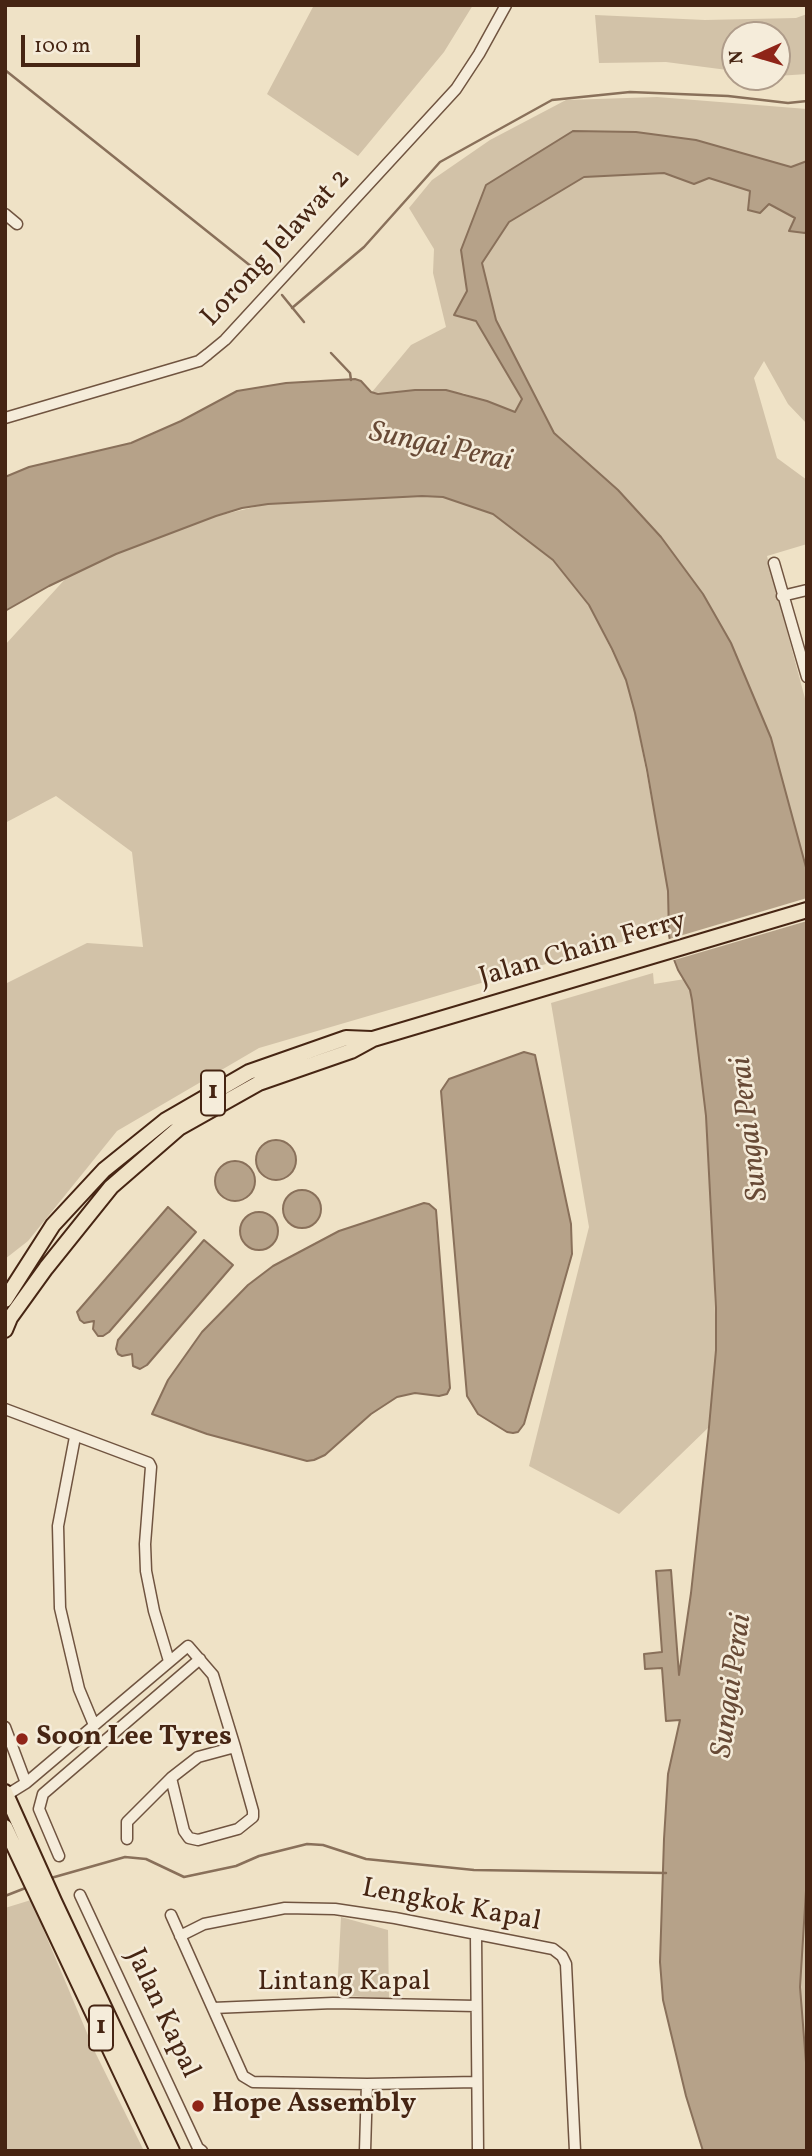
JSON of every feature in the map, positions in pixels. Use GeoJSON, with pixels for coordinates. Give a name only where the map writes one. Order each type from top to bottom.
{"type":"FeatureCollection","features":[{"type":"Feature","properties":{"kind":"highway","name":"Jalan Chain Ferry"},"geometry":{"type":"LineString","coordinates":[[7,1321],[111,1187],[179,1128],[259,1083],[351,1051],[373,1039],[807,910]]}},
{"type":"Feature","properties":{"kind":"highway","name":"Jalan Chain Ferry"},"geometry":{"type":"LineString","coordinates":[[5,1300],[53,1225],[104,1170],[166,1120],[249,1072],[346,1038],[373,1039]]}},
{"type":"Feature","properties":{"kind":"highway"},"geometry":{"type":"LineString","coordinates":[[5,1278],[26,1265]]}},
{"type":"Feature","properties":{"kind":"highway","name":"1"},"geometry":{"type":"LineString","coordinates":[[6,1794],[11,1829],[172,2151]]}},
{"type":"Feature","properties":{"kind":"highway","name":"1"},"geometry":{"type":"LineString","coordinates":[[49,1904],[158,2151]]}},
{"type":"Feature","properties":{"kind":"street","name":"Lorong Jelawat 2"},"geometry":{"type":"LineString","coordinates":[[5,418],[198,361],[225,340],[456,89],[506,5]]}},
{"type":"Feature","properties":{"kind":"street"},"geometry":{"type":"LineString","coordinates":[[5,214],[17,224]]}},
{"type":"Feature","properties":{"kind":"street"},"geometry":{"type":"LineString","coordinates":[[774,563],[807,677]]}},
{"type":"Feature","properties":{"kind":"street"},"geometry":{"type":"LineString","coordinates":[[782,596],[807,590]]}},
{"type":"Feature","properties":{"kind":"street"},"geometry":{"type":"LineString","coordinates":[[5,1409],[149,1463],[151,1467],[145,1544],[146,1571],[154,1611],[169,1661]]}},
{"type":"Feature","properties":{"kind":"street"},"geometry":{"type":"LineString","coordinates":[[75,1437],[58,1526],[60,1608],[79,1689],[94,1725]]}},
{"type":"Feature","properties":{"kind":"street"},"geometry":{"type":"LineString","coordinates":[[6,1794],[26,1783],[188,1646],[213,1675],[253,1817],[238,1829],[198,1840],[189,1838],[184,1831],[171,1778]]}},
{"type":"Feature","properties":{"kind":"street"},"geometry":{"type":"LineString","coordinates":[[59,1856],[39,1809],[43,1794],[200,1659]]}},
{"type":"Feature","properties":{"kind":"street"},"geometry":{"type":"LineString","coordinates":[[5,1727],[26,1783]]}},
{"type":"Feature","properties":{"kind":"street"},"geometry":{"type":"LineString","coordinates":[[83,1735],[95,1750]]}},
{"type":"Feature","properties":{"kind":"street"},"geometry":{"type":"LineString","coordinates":[[127,1839],[127,1822],[171,1778],[198,1758],[235,1747]]}},
{"type":"Feature","properties":{"kind":"street","name":"Jalan Kapal"},"geometry":{"type":"LineString","coordinates":[[80,1895],[198,2148],[202,2151]]}},
{"type":"Feature","properties":{"kind":"street","name":"Lengkok Kapal"},"geometry":{"type":"LineString","coordinates":[[180,1936],[205,1924],[285,1908],[350,1911],[553,1949],[562,1956],[566,1964],[575,2151]]}},
{"type":"Feature","properties":{"kind":"street"},"geometry":{"type":"LineString","coordinates":[[171,1915],[243,2076],[253,2082],[477,2082]]}},
{"type":"Feature","properties":{"kind":"street"},"geometry":{"type":"LineString","coordinates":[[476,1935],[478,2151]]}},
{"type":"Feature","properties":{"kind":"street","name":"Lintang Kapal"},"geometry":{"type":"LineString","coordinates":[[213,2008],[333,2003],[476,2006]]}},
{"type":"Feature","properties":{"kind":"street"},"geometry":{"type":"LineString","coordinates":[[365,2151],[367,2084]]}},
{"type":"Feature","properties":{"kind":"shaded area"},"geometry":{"type":"Polygon","coordinates":[[[314,5],[473,5],[444,52],[358,156],[267,94],[314,5]]]}},
{"type":"Feature","properties":{"kind":"shaded area"},"geometry":{"type":"Polygon","coordinates":[[[807,14],[807,74],[791,75],[791,21],[721,21],[721,69],[666,62],[599,63],[595,15],[705,20],[796,18],[807,14]]]}},
{"type":"Feature","properties":{"kind":"shaded area"},"geometry":{"type":"Polygon","coordinates":[[[657,97],[807,109],[807,161],[791,167],[696,140],[636,132],[486,186],[461,250],[467,291],[454,315],[476,321],[522,399],[515,412],[463,393],[415,390],[391,394],[372,392],[411,345],[446,327],[433,273],[434,249],[409,208],[432,180],[490,140],[566,100],[657,97]]]}},
{"type":"Feature","properties":{"kind":"shaded area"},"geometry":{"type":"Polygon","coordinates":[[[664,173],[694,184],[709,178],[750,191],[795,218],[789,230],[804,233],[807,230],[807,424],[788,404],[764,361],[754,378],[777,458],[807,480],[807,544],[767,556],[807,706],[807,871],[771,738],[731,643],[703,594],[661,537],[618,490],[554,433],[496,320],[482,263],[509,222],[583,177],[664,173]]]}},
{"type":"Feature","properties":{"kind":"shaded area"},"geometry":{"type":"Polygon","coordinates":[[[443,497],[493,514],[553,560],[589,605],[626,680],[635,713],[668,891],[669,928],[259,1048],[117,1131],[28,1241],[5,1259],[5,984],[87,943],[143,947],[132,852],[56,796],[5,823],[5,645],[67,577],[116,554],[216,516],[268,504],[443,497]]]}},
{"type":"Feature","properties":{"kind":"shaded area"},"geometry":{"type":"Polygon","coordinates":[[[653,973],[654,984],[685,979],[691,990],[706,1116],[716,1350],[709,1427],[619,1514],[529,1466],[589,1227],[551,1003],[653,973]]]}},
{"type":"Feature","properties":{"kind":"shaded area"},"geometry":{"type":"Polygon","coordinates":[[[807,1875],[807,2075],[800,1987],[807,1875]]]}},
{"type":"Feature","properties":{"kind":"shaded area"},"geometry":{"type":"Polygon","coordinates":[[[31,1900],[95,2052],[144,2151],[5,2151],[5,1908],[31,1900]]]}},
{"type":"Feature","properties":{"kind":"shaded area"},"geometry":{"type":"Polygon","coordinates":[[[341,1917],[388,1930],[389,1999],[337,1995],[341,1917]]]}},
{"type":"Feature","properties":{"kind":"water","name":"Sungai Perai"},"geometry":{"type":"Polygon","coordinates":[[[573,131],[636,132],[696,140],[791,167],[807,161],[805,233],[789,231],[795,218],[769,204],[760,213],[748,210],[750,191],[709,178],[694,184],[664,173],[584,177],[509,222],[482,263],[496,320],[554,433],[618,490],[661,537],[703,594],[731,643],[771,738],[807,871],[807,1875],[800,1987],[807,2075],[807,2151],[703,2151],[686,2096],[663,2000],[660,1962],[664,1839],[668,1774],[680,1720],[666,1721],[662,1668],[645,1669],[644,1654],[662,1652],[656,1571],[671,1570],[679,1675],[709,1427],[716,1350],[716,1308],[706,1116],[692,1000],[690,990],[673,957],[669,935],[668,891],[647,770],[626,680],[612,649],[589,605],[553,560],[493,514],[443,497],[268,504],[242,508],[116,554],[49,586],[5,611],[5,477],[29,467],[131,443],[181,421],[237,391],[286,383],[355,379],[361,381],[371,392],[378,394],[446,390],[515,412],[522,399],[476,321],[454,315],[467,291],[461,250],[486,185],[573,131]]]}},
{"type":"Feature","properties":{"kind":"water"},"geometry":{"type":"Polygon","coordinates":[[[524,1052],[535,1055],[571,1224],[572,1254],[524,1424],[518,1432],[513,1433],[478,1414],[467,1396],[441,1091],[449,1079],[524,1052]]]}},
{"type":"Feature","properties":{"kind":"water"},"geometry":{"type":"Polygon","coordinates":[[[276,1140],[290,1146],[296,1160],[290,1174],[276,1180],[262,1174],[256,1160],[262,1146],[276,1140]]]}},
{"type":"Feature","properties":{"kind":"water"},"geometry":{"type":"Polygon","coordinates":[[[235,1161],[249,1167],[255,1181],[249,1195],[235,1201],[221,1195],[215,1181],[221,1167],[235,1161]]]}},
{"type":"Feature","properties":{"kind":"water"},"geometry":{"type":"Polygon","coordinates":[[[302,1190],[316,1195],[321,1209],[316,1223],[302,1228],[288,1223],[283,1209],[288,1195],[302,1190]]]}},
{"type":"Feature","properties":{"kind":"water"},"geometry":{"type":"Polygon","coordinates":[[[424,1203],[436,1210],[450,1388],[447,1394],[439,1396],[415,1393],[397,1397],[371,1414],[325,1455],[307,1461],[207,1434],[152,1414],[168,1380],[202,1332],[248,1285],[273,1266],[339,1231],[424,1203]]]}},
{"type":"Feature","properties":{"kind":"water"},"geometry":{"type":"Polygon","coordinates":[[[168,1207],[196,1232],[109,1332],[98,1336],[93,1329],[94,1321],[84,1323],[77,1312],[168,1207]]]}},
{"type":"Feature","properties":{"kind":"water"},"geometry":{"type":"Polygon","coordinates":[[[259,1212],[273,1217],[278,1231],[273,1245],[259,1250],[245,1245],[240,1231],[245,1217],[259,1212]]]}},
{"type":"Feature","properties":{"kind":"water"},"geometry":{"type":"Polygon","coordinates":[[[204,1240],[233,1265],[147,1365],[140,1369],[133,1366],[132,1354],[118,1354],[118,1340],[204,1240]]]}},
{"type":"Feature","properties":{"kind":"pier"},"geometry":{"type":"Polygon","coordinates":[[[807,898],[807,921],[671,961],[666,940],[807,898]]]}},
{"type":"Feature","properties":{"kind":"waterway"},"geometry":{"type":"LineString","coordinates":[[5,70],[262,275]]}},
{"type":"Feature","properties":{"kind":"waterway"},"geometry":{"type":"LineString","coordinates":[[292,308],[364,247],[440,162],[552,100],[630,92],[728,96],[788,103],[807,101]]}},
{"type":"Feature","properties":{"kind":"waterway"},"geometry":{"type":"LineString","coordinates":[[282,295],[304,322]]}},
{"type":"Feature","properties":{"kind":"waterway"},"geometry":{"type":"LineString","coordinates":[[331,353],[350,373],[351,380]]}},
{"type":"Feature","properties":{"kind":"waterway"},"geometry":{"type":"LineString","coordinates":[[51,1878],[125,1857],[146,1859],[184,1877],[236,1866],[259,1856],[307,1844],[323,1845],[366,1859],[474,1870],[666,1873]]}},
{"type":"Feature","properties":{"kind":"waterway"},"geometry":{"type":"LineString","coordinates":[[5,1896],[28,1887]]}},
{"type":"Feature","properties":{"kind":"place","name":"Soon Lee Tyres"},"geometry":{"type":"Point","coordinates":[22,1739]}},
{"type":"Feature","properties":{"kind":"place","name":"Hope Assembly"},"geometry":{"type":"Point","coordinates":[198,2106]}}]}
